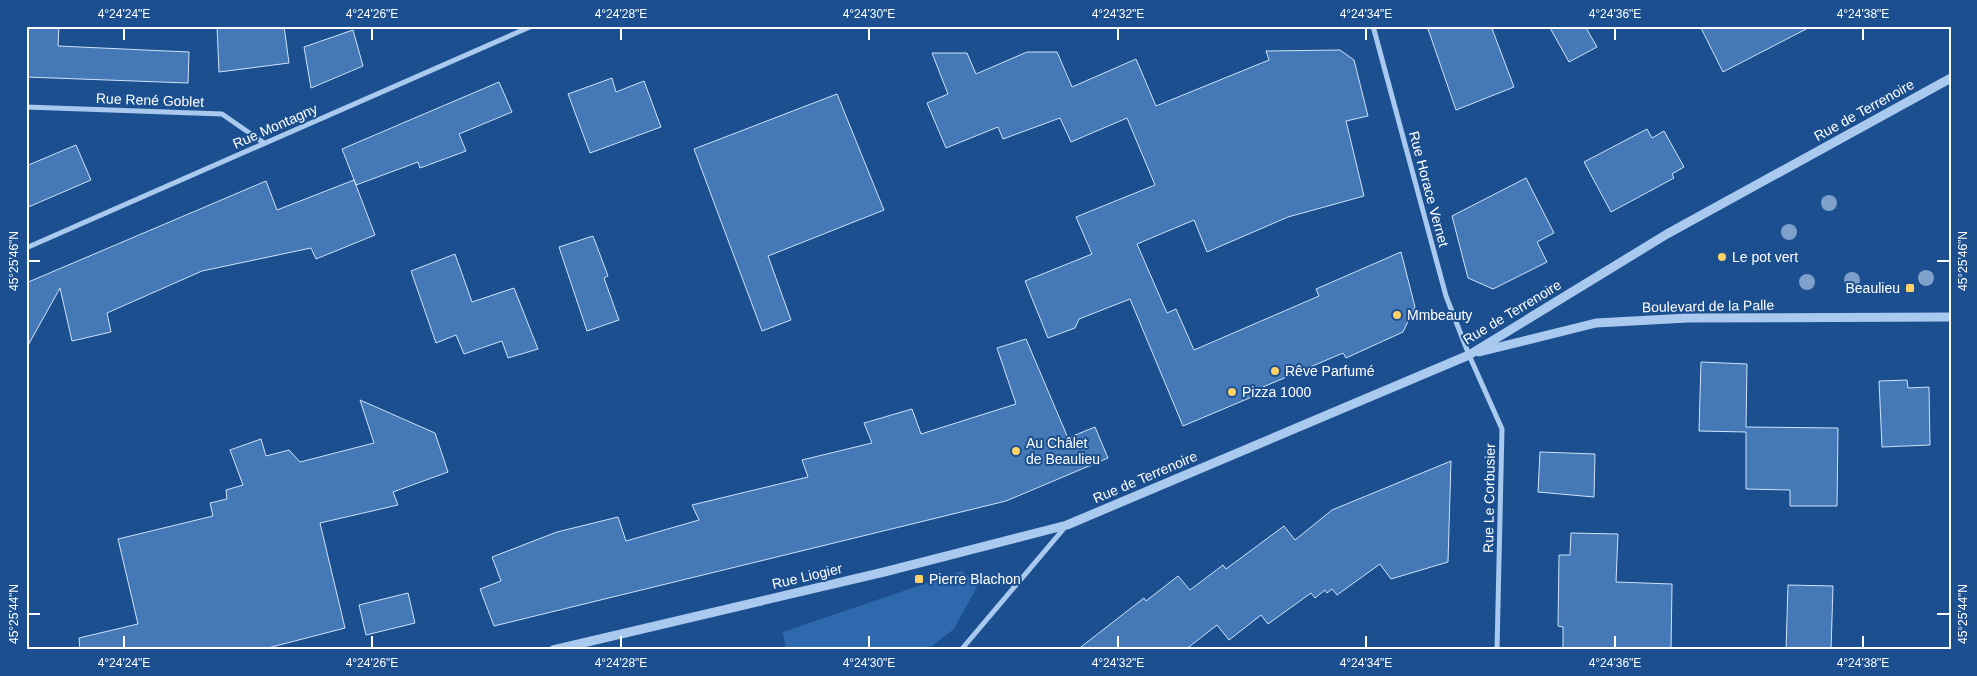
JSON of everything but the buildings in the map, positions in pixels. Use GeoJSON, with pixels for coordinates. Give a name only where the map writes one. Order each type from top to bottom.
{"type":"FeatureCollection","features":[{"type":"Feature","properties":{"kind":"street","name":"Rue Montagny"},"geometry":{"type":"LineString","coordinates":[[26,248],[532,26]]}},
{"type":"Feature","properties":{"kind":"street","name":"Rue Horace Vernet"},"geometry":{"type":"LineString","coordinates":[[1373,26],[1446,296],[1469,355]]}},
{"type":"Feature","properties":{"kind":"street","name":"Rue de Terrenoire"},"geometry":{"type":"LineString","coordinates":[[1067,525],[1469,355],[1667,234],[1951,78]]}},
{"type":"Feature","properties":{"kind":"street","name":"Rue René Goblet"},"geometry":{"type":"LineString","coordinates":[[26,107],[222,114],[264,143]]}},
{"type":"Feature","properties":{"kind":"street","name":"Boulevard de la Palle"},"geometry":{"type":"LineString","coordinates":[[1469,355],[1596,323],[1688,318],[1951,317]]}},
{"type":"Feature","properties":{"kind":"street","name":"Rue Le Corbusier"},"geometry":{"type":"LineString","coordinates":[[1469,355],[1502,429],[1498,650]]}},
{"type":"Feature","properties":{"kind":"street","name":"Rue Liogier"},"geometry":{"type":"LineString","coordinates":[[553,650],[884,572],[1067,525]]}},
{"type":"Feature","properties":{"kind":"street"},"geometry":{"type":"LineString","coordinates":[[961,650],[1067,525]]}},
{"type":"Feature","properties":{"kind":"shaded area"},"geometry":{"type":"Polygon","coordinates":[[[962,571],[978,585],[954,629],[927,650],[786,650],[783,632],[962,571]]]}},
{"type":"Feature","properties":{"kind":"place","name":"Le pot vert"},"geometry":{"type":"Point","coordinates":[1722,257]}},
{"type":"Feature","properties":{"kind":"place","name":"Beaulieu"},"geometry":{"type":"Point","coordinates":[1910,288]}},
{"type":"Feature","properties":{"kind":"place","name":"Mmbeauty"},"geometry":{"type":"Point","coordinates":[1397,315]}},
{"type":"Feature","properties":{"kind":"place","name":"Rêve Parfumé"},"geometry":{"type":"Point","coordinates":[1275,371]}},
{"type":"Feature","properties":{"kind":"place","name":"Pizza 1000"},"geometry":{"type":"Point","coordinates":[1232,392]}},
{"type":"Feature","properties":{"kind":"place","name":"Au Châlet de Beaulieu"},"geometry":{"type":"Point","coordinates":[1016,451]}},
{"type":"Feature","properties":{"kind":"place","name":"Pierre Blachon"},"geometry":{"type":"Point","coordinates":[919,579]}}]}
